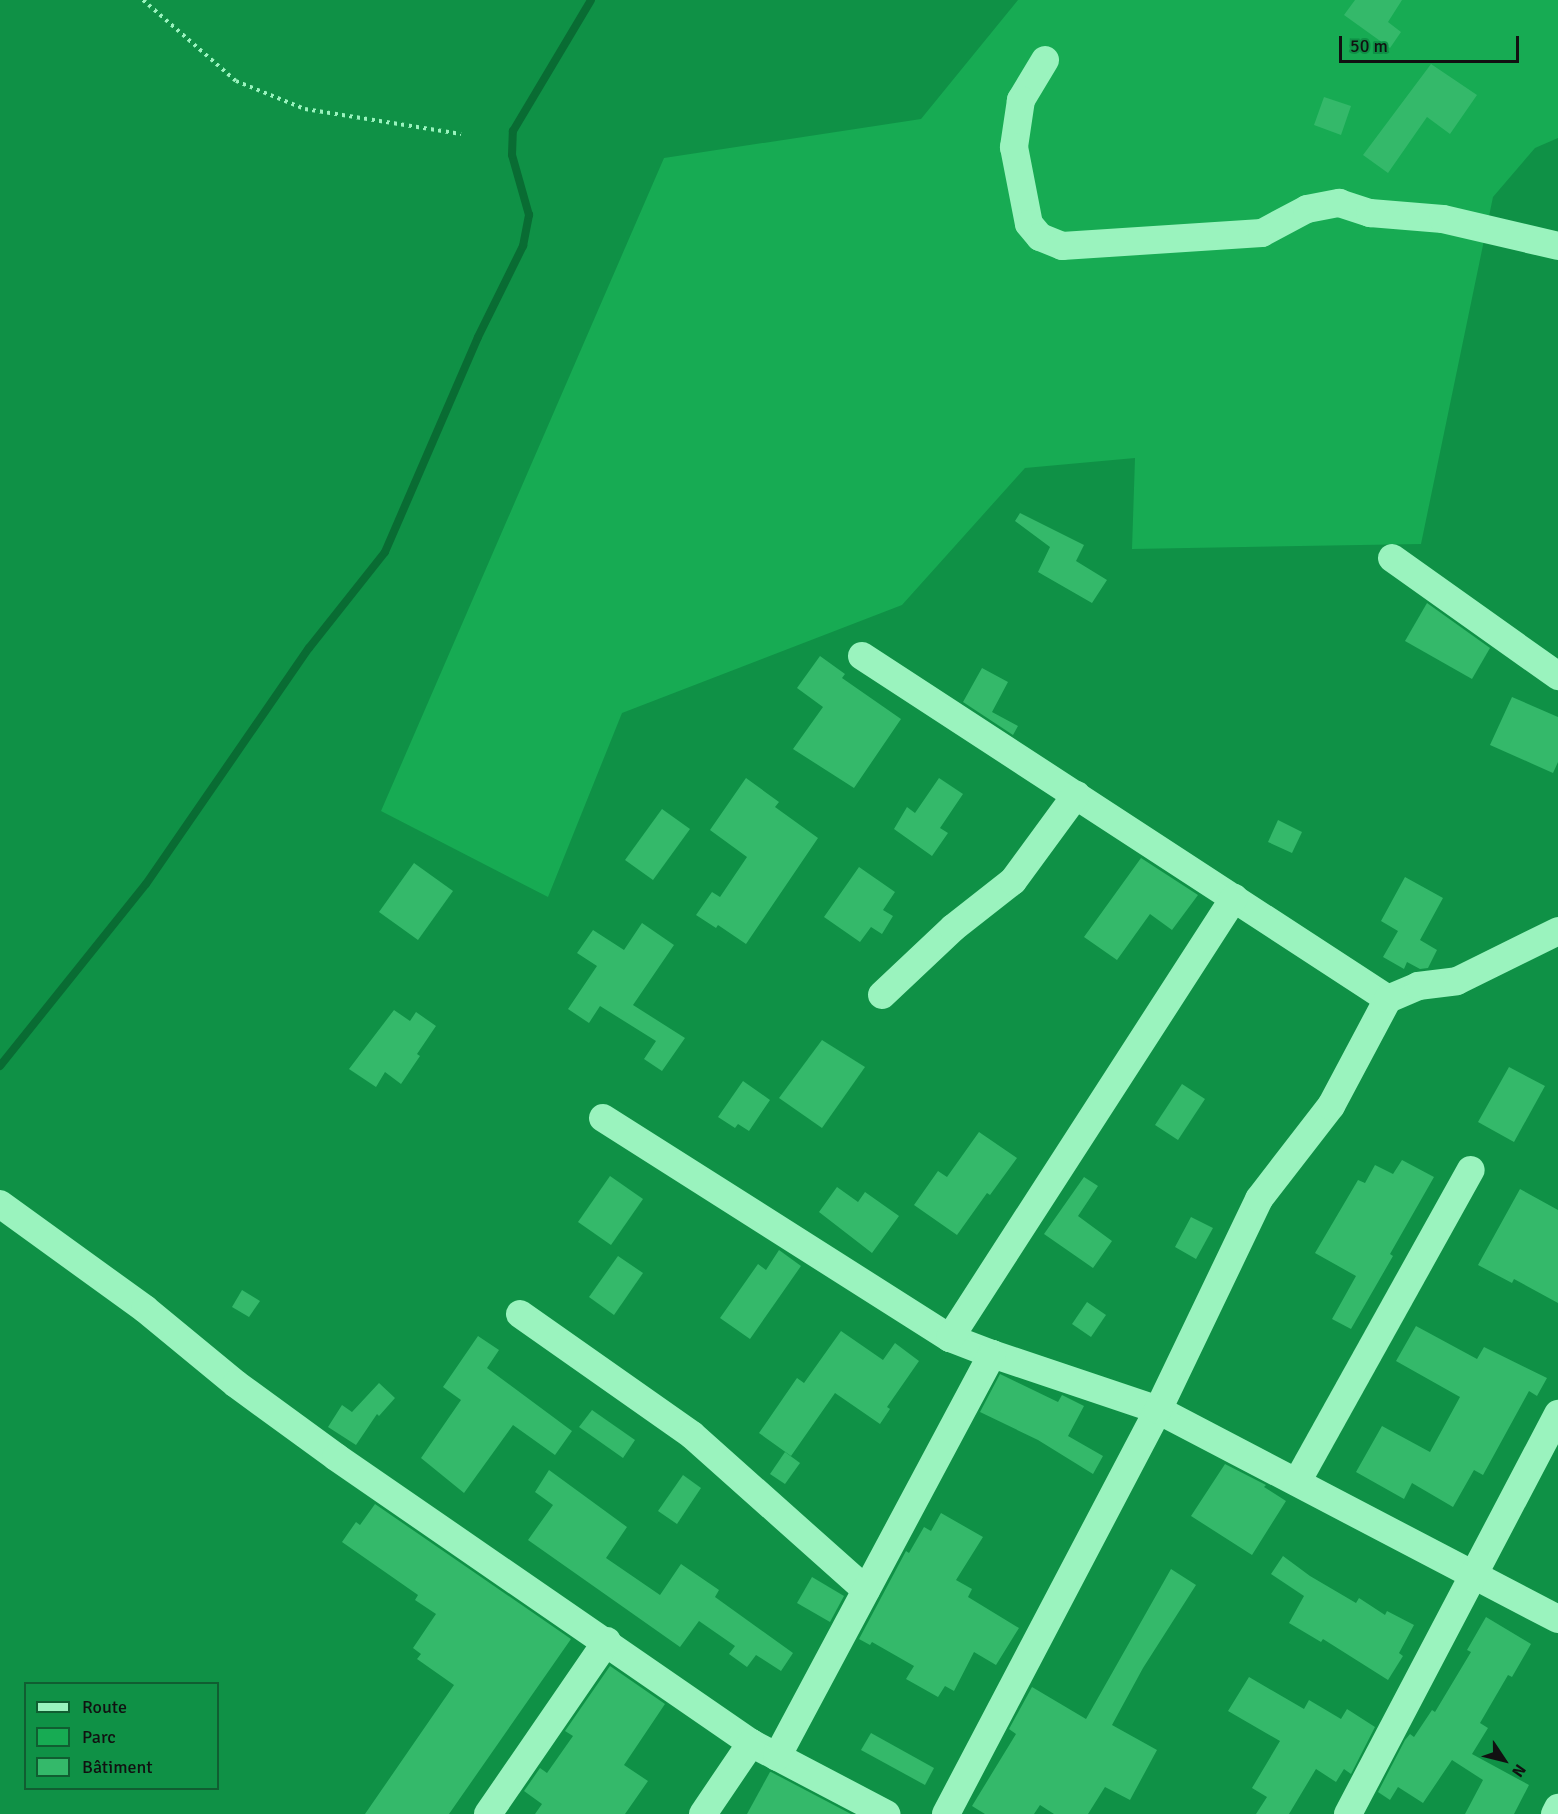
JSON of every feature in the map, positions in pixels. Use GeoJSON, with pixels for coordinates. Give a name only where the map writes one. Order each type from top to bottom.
{"type":"FeatureCollection","features":[{"type":"Feature","properties":{"kind":"street"},"geometry":{"type":"LineString","coordinates":[[1045,60],[1021,100],[1014,147],[1029,224],[1040,237],[1062,246],[1262,233],[1307,208],[1339,203],[1370,213],[1443,219],[1558,246]]}},
{"type":"Feature","properties":{"kind":"street"},"geometry":{"type":"LineString","coordinates":[[1392,558],[1558,676]]}},
{"type":"Feature","properties":{"kind":"street"},"geometry":{"type":"LineString","coordinates":[[862,656],[1388,999]]}},
{"type":"Feature","properties":{"kind":"street"},"geometry":{"type":"LineString","coordinates":[[882,995],[953,928],[1013,882],[1076,795]]}},
{"type":"Feature","properties":{"kind":"street"},"geometry":{"type":"LineString","coordinates":[[950,1338],[1234,898]]}},
{"type":"Feature","properties":{"kind":"street"},"geometry":{"type":"LineString","coordinates":[[946,1814],[1158,1410],[1259,1199],[1331,1106],[1388,999],[1418,986],[1457,981],[1558,931]]}},
{"type":"Feature","properties":{"kind":"street"},"geometry":{"type":"LineString","coordinates":[[603,1118],[950,1338],[1158,1410],[1558,1619]]}},
{"type":"Feature","properties":{"kind":"street"},"geometry":{"type":"LineString","coordinates":[[1297,1482],[1471,1170]]}},
{"type":"Feature","properties":{"kind":"street"},"geometry":{"type":"LineString","coordinates":[[0,1204],[146,1309],[236,1384],[336,1457],[607,1641],[751,1743],[886,1814]]}},
{"type":"Feature","properties":{"kind":"street"},"geometry":{"type":"LineString","coordinates":[[519,1314],[692,1436],[867,1590]]}},
{"type":"Feature","properties":{"kind":"street"},"geometry":{"type":"LineString","coordinates":[[777,1757],[992,1354]]}},
{"type":"Feature","properties":{"kind":"street"},"geometry":{"type":"LineString","coordinates":[[1348,1814],[1557,1419]]}},
{"type":"Feature","properties":{"kind":"street"},"geometry":{"type":"LineString","coordinates":[[488,1814],[607,1641]]}},
{"type":"Feature","properties":{"kind":"street"},"geometry":{"type":"LineString","coordinates":[[703,1814],[751,1743]]}},
{"type":"Feature","properties":{"kind":"street"},"geometry":{"type":"LineString","coordinates":[[1555,1814],[1558,1808]]}},
{"type":"Feature","properties":{"kind":"path"},"geometry":{"type":"LineString","coordinates":[[143,0],[236,81],[305,110],[461,134]]}},
{"type":"Feature","properties":{"kind":"green space"},"geometry":{"type":"Polygon","coordinates":[[[1018,0],[1558,0],[1558,138],[1535,148],[1493,197],[1421,544],[1132,549],[1135,458],[1025,468],[902,605],[622,713],[548,897],[381,811],[664,158],[921,119],[1018,0]]]}},
{"type":"Feature","properties":{"kind":"building"},"geometry":{"type":"Polygon","coordinates":[[[1355,0],[1402,0],[1388,22],[1401,32],[1390,48],[1344,15],[1355,0]]]}},
{"type":"Feature","properties":{"kind":"building"},"geometry":{"type":"Polygon","coordinates":[[[1431,64],[1477,95],[1450,134],[1427,117],[1388,173],[1363,155],[1431,64]]]}},
{"type":"Feature","properties":{"kind":"building"},"geometry":{"type":"Polygon","coordinates":[[[1324,97],[1351,106],[1341,135],[1314,125],[1324,97]]]}},
{"type":"Feature","properties":{"kind":"building"},"geometry":{"type":"Polygon","coordinates":[[[1020,513],[1084,545],[1076,561],[1107,580],[1092,603],[1038,572],[1050,547],[1015,521],[1020,513]]]}},
{"type":"Feature","properties":{"kind":"building"},"geometry":{"type":"Polygon","coordinates":[[[1427,603],[1490,648],[1472,679],[1405,641],[1427,603]]]}},
{"type":"Feature","properties":{"kind":"building"},"geometry":{"type":"Polygon","coordinates":[[[820,656],[845,674],[842,678],[901,719],[854,788],[793,749],[823,707],[797,688],[820,656]]]}},
{"type":"Feature","properties":{"kind":"building"},"geometry":{"type":"Polygon","coordinates":[[[982,668],[1008,682],[992,712],[1018,726],[1013,735],[963,702],[982,668]]]}},
{"type":"Feature","properties":{"kind":"building"},"geometry":{"type":"Polygon","coordinates":[[[1512,697],[1558,717],[1558,762],[1553,773],[1490,745],[1512,697]]]}},
{"type":"Feature","properties":{"kind":"building"},"geometry":{"type":"Polygon","coordinates":[[[746,778],[779,802],[775,807],[818,838],[746,944],[718,925],[716,928],[696,915],[712,892],[720,897],[747,857],[710,830],[746,778]]]}},
{"type":"Feature","properties":{"kind":"building"},"geometry":{"type":"Polygon","coordinates":[[[939,778],[963,794],[940,828],[948,833],[932,856],[894,829],[907,807],[915,813],[939,778]]]}},
{"type":"Feature","properties":{"kind":"building"},"geometry":{"type":"Polygon","coordinates":[[[662,809],[690,829],[653,880],[625,860],[662,809]]]}},
{"type":"Feature","properties":{"kind":"building"},"geometry":{"type":"Polygon","coordinates":[[[1278,820],[1302,832],[1292,853],[1268,842],[1278,820]]]}},
{"type":"Feature","properties":{"kind":"building"},"geometry":{"type":"Polygon","coordinates":[[[1141,858],[1198,895],[1172,930],[1150,914],[1117,960],[1084,937],[1141,858]]]}},
{"type":"Feature","properties":{"kind":"building"},"geometry":{"type":"Polygon","coordinates":[[[414,863],[453,891],[418,940],[379,912],[414,863]]]}},
{"type":"Feature","properties":{"kind":"building"},"geometry":{"type":"Polygon","coordinates":[[[859,867],[895,892],[883,910],[893,916],[882,934],[871,927],[860,942],[824,917],[859,867]]]}},
{"type":"Feature","properties":{"kind":"building"},"geometry":{"type":"Polygon","coordinates":[[[1405,877],[1443,898],[1420,940],[1437,950],[1428,968],[1420,969],[1407,962],[1404,969],[1383,957],[1398,931],[1381,921],[1405,877]]]}},
{"type":"Feature","properties":{"kind":"building"},"geometry":{"type":"Polygon","coordinates":[[[642,923],[674,945],[633,1005],[685,1038],[662,1071],[644,1059],[656,1041],[600,1006],[589,1023],[568,1009],[597,966],[577,953],[593,930],[624,950],[642,923]]]}},
{"type":"Feature","properties":{"kind":"building"},"geometry":{"type":"Polygon","coordinates":[[[394,1010],[410,1021],[416,1012],[436,1026],[417,1054],[420,1056],[401,1084],[385,1072],[376,1087],[349,1069],[394,1010]]]}},
{"type":"Feature","properties":{"kind":"building"},"geometry":{"type":"Polygon","coordinates":[[[822,1040],[865,1067],[822,1128],[779,1098],[822,1040]]]}},
{"type":"Feature","properties":{"kind":"building"},"geometry":{"type":"Polygon","coordinates":[[[1509,1067],[1545,1086],[1514,1142],[1478,1122],[1509,1067]]]}},
{"type":"Feature","properties":{"kind":"building"},"geometry":{"type":"Polygon","coordinates":[[[743,1081],[770,1100],[749,1131],[738,1124],[735,1128],[718,1117],[743,1081]]]}},
{"type":"Feature","properties":{"kind":"building"},"geometry":{"type":"Polygon","coordinates":[[[1182,1084],[1205,1099],[1178,1140],[1155,1125],[1182,1084]]]}},
{"type":"Feature","properties":{"kind":"building"},"geometry":{"type":"Polygon","coordinates":[[[979,1132],[1017,1158],[990,1195],[987,1193],[957,1235],[914,1205],[938,1171],[947,1177],[979,1132]]]}},
{"type":"Feature","properties":{"kind":"building"},"geometry":{"type":"Polygon","coordinates":[[[1402,1160],[1434,1177],[1390,1254],[1393,1256],[1351,1329],[1332,1319],[1356,1276],[1315,1253],[1358,1180],[1365,1183],[1375,1165],[1393,1174],[1402,1160]]]}},
{"type":"Feature","properties":{"kind":"building"},"geometry":{"type":"Polygon","coordinates":[[[610,1176],[643,1199],[611,1245],[578,1222],[610,1176]]]}},
{"type":"Feature","properties":{"kind":"building"},"geometry":{"type":"Polygon","coordinates":[[[1084,1177],[1098,1186],[1078,1216],[1112,1241],[1093,1268],[1044,1234],[1084,1177]]]}},
{"type":"Feature","properties":{"kind":"building"},"geometry":{"type":"Polygon","coordinates":[[[837,1187],[858,1202],[865,1192],[899,1216],[872,1253],[819,1212],[837,1187]]]}},
{"type":"Feature","properties":{"kind":"building"},"geometry":{"type":"Polygon","coordinates":[[[1520,1189],[1558,1210],[1558,1303],[1514,1279],[1512,1283],[1478,1265],[1520,1189]]]}},
{"type":"Feature","properties":{"kind":"building"},"geometry":{"type":"Polygon","coordinates":[[[1191,1217],[1213,1228],[1196,1259],[1175,1247],[1191,1217]]]}},
{"type":"Feature","properties":{"kind":"building"},"geometry":{"type":"Polygon","coordinates":[[[779,1250],[801,1266],[750,1339],[720,1318],[758,1264],[766,1270],[779,1250]]]}},
{"type":"Feature","properties":{"kind":"building"},"geometry":{"type":"Polygon","coordinates":[[[618,1256],[643,1273],[614,1315],[589,1297],[618,1256]]]}},
{"type":"Feature","properties":{"kind":"building"},"geometry":{"type":"Polygon","coordinates":[[[242,1290],[260,1301],[249,1317],[232,1307],[242,1290]]]}},
{"type":"Feature","properties":{"kind":"building"},"geometry":{"type":"Polygon","coordinates":[[[1087,1302],[1106,1315],[1091,1337],[1072,1324],[1087,1302]]]}},
{"type":"Feature","properties":{"kind":"building"},"geometry":{"type":"Polygon","coordinates":[[[1416,1326],[1477,1359],[1484,1347],[1547,1378],[1537,1396],[1529,1391],[1483,1475],[1474,1470],[1453,1507],[1412,1483],[1404,1499],[1356,1472],[1382,1426],[1430,1452],[1460,1397],[1396,1361],[1416,1326]]]}},
{"type":"Feature","properties":{"kind":"building"},"geometry":{"type":"Polygon","coordinates":[[[841,1331],[883,1360],[895,1343],[919,1361],[887,1407],[890,1409],[880,1424],[835,1393],[791,1456],[759,1433],[797,1378],[804,1383],[841,1331]]]}},
{"type":"Feature","properties":{"kind":"building"},"geometry":{"type":"Polygon","coordinates":[[[478,1336],[499,1350],[487,1368],[572,1431],[555,1455],[513,1425],[464,1493],[421,1458],[461,1400],[443,1387],[478,1336]]]}},
{"type":"Feature","properties":{"kind":"building"},"geometry":{"type":"Polygon","coordinates":[[[1000,1374],[1058,1402],[1062,1395],[1084,1406],[1068,1436],[1103,1456],[1093,1474],[1038,1440],[980,1412],[1000,1374]]]}},
{"type":"Feature","properties":{"kind":"building"},"geometry":{"type":"Polygon","coordinates":[[[379,1383],[395,1398],[379,1416],[377,1414],[356,1445],[328,1427],[342,1405],[352,1412],[379,1383]]]}},
{"type":"Feature","properties":{"kind":"building"},"geometry":{"type":"Polygon","coordinates":[[[592,1410],[635,1440],[623,1458],[579,1427],[592,1410]]]}},
{"type":"Feature","properties":{"kind":"building"},"geometry":{"type":"Polygon","coordinates":[[[785,1452],[800,1463],[785,1484],[770,1474],[785,1452]]]}},
{"type":"Feature","properties":{"kind":"building"},"geometry":{"type":"Polygon","coordinates":[[[1225,1464],[1266,1485],[1264,1487],[1286,1501],[1252,1555],[1191,1516],[1225,1464]]]}},
{"type":"Feature","properties":{"kind":"building"},"geometry":{"type":"Polygon","coordinates":[[[549,1470],[627,1527],[606,1558],[660,1595],[681,1564],[719,1590],[715,1597],[793,1653],[781,1671],[756,1655],[747,1667],[729,1654],[735,1646],[699,1621],[680,1647],[528,1540],[553,1505],[535,1492],[549,1470]]]}},
{"type":"Feature","properties":{"kind":"building"},"geometry":{"type":"Polygon","coordinates":[[[683,1475],[701,1488],[677,1524],[658,1511],[683,1475]]]}},
{"type":"Feature","properties":{"kind":"building"},"geometry":{"type":"Polygon","coordinates":[[[375,1504],[571,1639],[449,1814],[365,1814],[454,1685],[417,1659],[421,1654],[413,1648],[436,1614],[415,1600],[418,1595],[342,1542],[356,1522],[360,1525],[375,1504]]]}},
{"type":"Feature","properties":{"kind":"building"},"geometry":{"type":"Polygon","coordinates":[[[941,1513],[983,1537],[956,1580],[972,1589],[968,1597],[1019,1628],[996,1665],[974,1652],[954,1691],[945,1686],[938,1697],[906,1679],[914,1666],[872,1642],[870,1645],[859,1639],[906,1551],[909,1553],[924,1527],[931,1531],[941,1513]]]}},
{"type":"Feature","properties":{"kind":"building"},"geometry":{"type":"Polygon","coordinates":[[[1283,1556],[1310,1576],[1356,1603],[1359,1598],[1385,1615],[1387,1611],[1414,1625],[1399,1653],[1403,1656],[1388,1680],[1323,1639],[1321,1642],[1289,1623],[1304,1596],[1271,1574],[1283,1556]]]}},
{"type":"Feature","properties":{"kind":"building"},"geometry":{"type":"Polygon","coordinates":[[[1171,1569],[1196,1585],[1143,1668],[1112,1725],[1157,1750],[1130,1800],[1105,1787],[1088,1814],[1054,1814],[1040,1805],[1034,1814],[985,1814],[972,1806],[1016,1734],[1009,1729],[1032,1687],[1086,1719],[1171,1569]]]}},
{"type":"Feature","properties":{"kind":"building"},"geometry":{"type":"Polygon","coordinates":[[[812,1577],[844,1596],[830,1622],[797,1603],[812,1577]]]}},
{"type":"Feature","properties":{"kind":"building"},"geometry":{"type":"Polygon","coordinates":[[[1486,1617],[1531,1644],[1512,1677],[1508,1675],[1480,1723],[1488,1728],[1472,1754],[1529,1785],[1514,1814],[1465,1814],[1483,1780],[1452,1760],[1423,1803],[1398,1787],[1390,1800],[1378,1792],[1405,1740],[1410,1734],[1414,1737],[1432,1710],[1435,1712],[1471,1652],[1467,1650],[1486,1617]]]}},
{"type":"Feature","properties":{"kind":"building"},"geometry":{"type":"Polygon","coordinates":[[[610,1666],[665,1704],[624,1765],[648,1781],[625,1814],[535,1814],[542,1804],[524,1791],[540,1768],[547,1773],[573,1736],[565,1731],[610,1666]]]}},
{"type":"Feature","properties":{"kind":"building"},"geometry":{"type":"Polygon","coordinates":[[[1249,1677],[1304,1709],[1309,1700],[1341,1719],[1347,1709],[1375,1727],[1351,1774],[1344,1769],[1336,1782],[1316,1769],[1289,1814],[1256,1814],[1267,1797],[1252,1788],[1280,1741],[1228,1711],[1249,1677]]]}},
{"type":"Feature","properties":{"kind":"building"},"geometry":{"type":"Polygon","coordinates":[[[871,1733],[934,1768],[925,1785],[861,1750],[871,1733]]]}},
{"type":"Feature","properties":{"kind":"building"},"geometry":{"type":"Polygon","coordinates":[[[771,1772],[851,1814],[747,1814],[771,1772]]]}},
{"type":"Feature","properties":{"kind":"waterway"},"geometry":{"type":"LineString","coordinates":[[0,1066],[146,884],[309,648],[385,552],[478,337],[523,246],[529,215],[512,155],[513,131],[591,0]]}}]}
